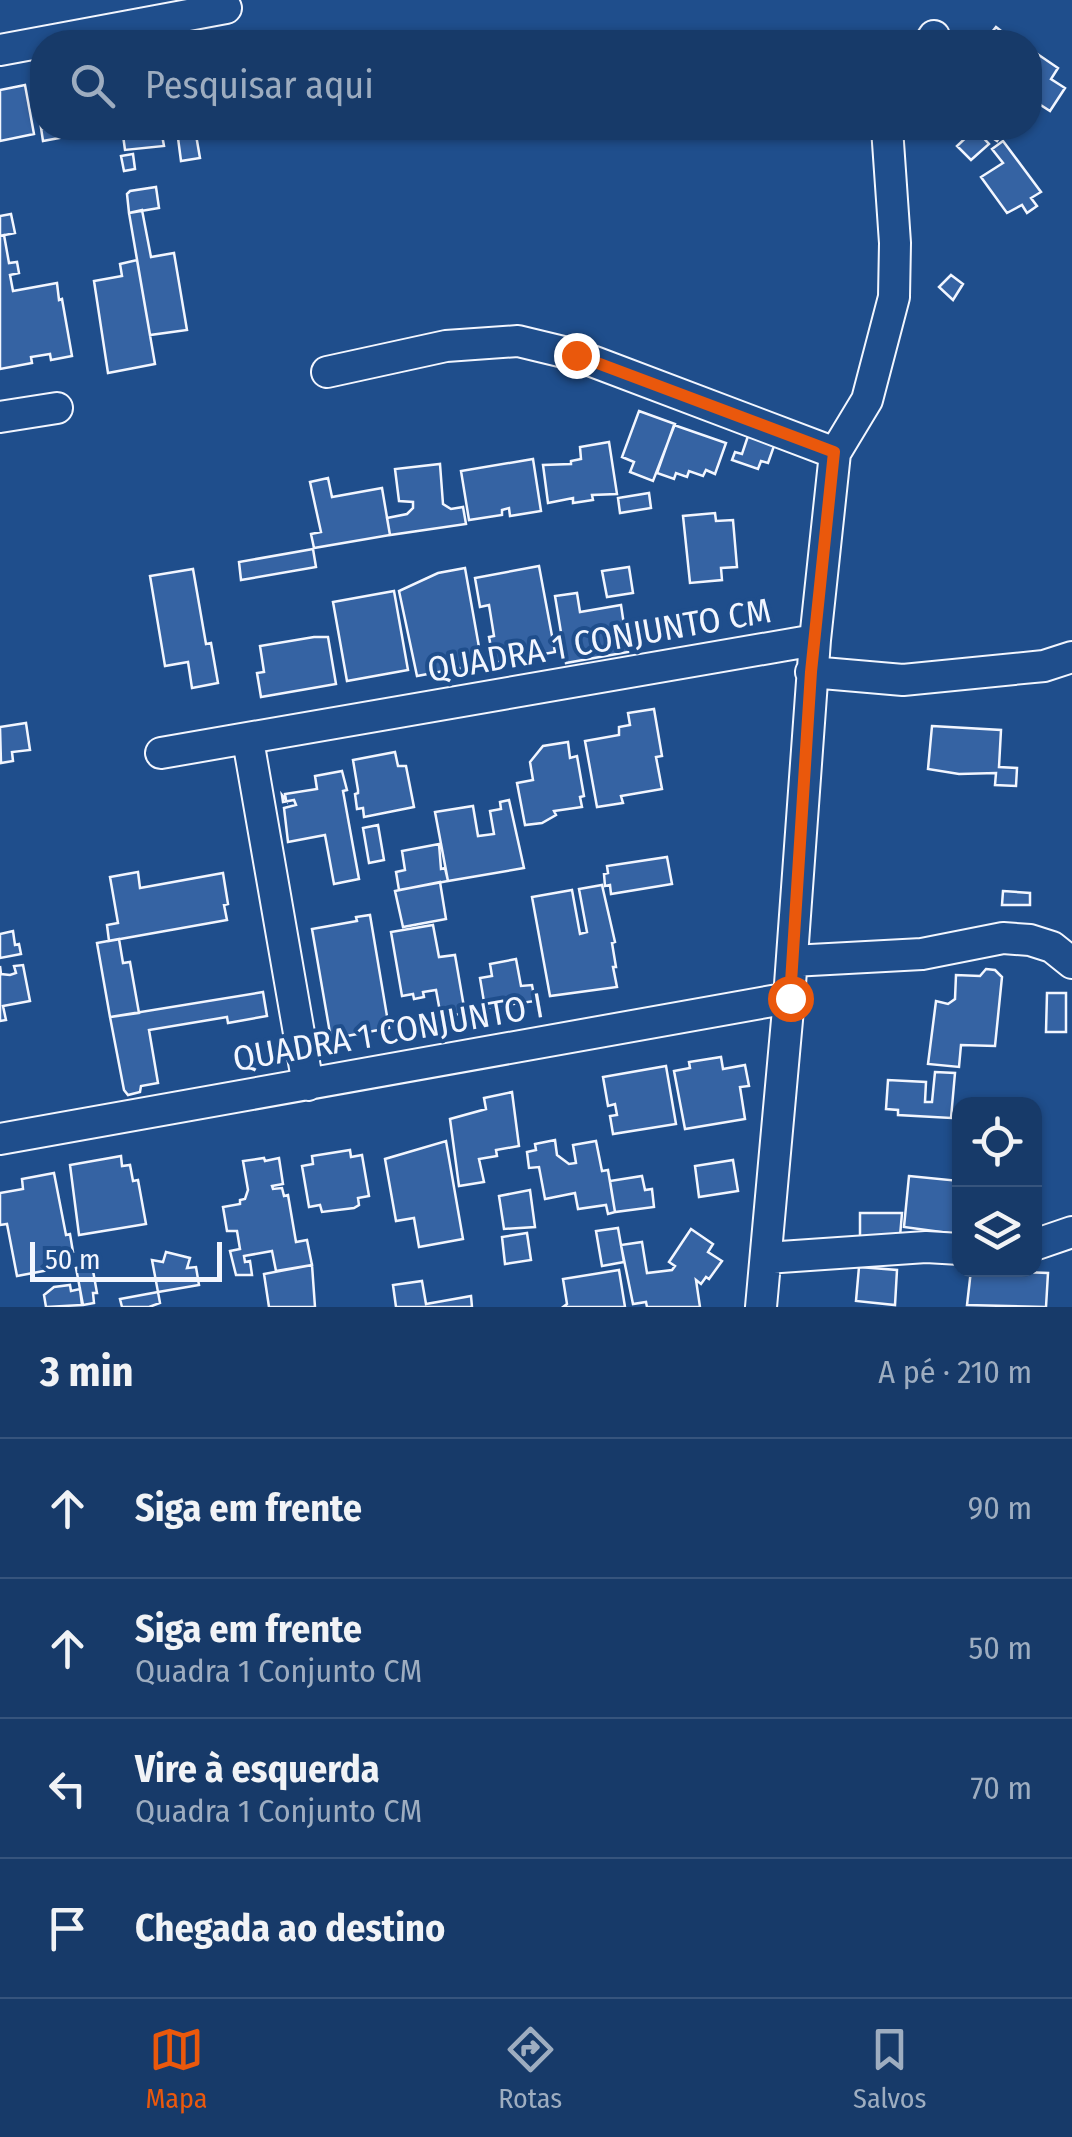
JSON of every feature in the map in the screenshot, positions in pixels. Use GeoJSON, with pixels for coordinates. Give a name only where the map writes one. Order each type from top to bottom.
{"type":"FeatureCollection","features":[{"type":"Feature","properties":{"kind":"street"},"geometry":{"type":"LineString","coordinates":[[108,30],[226,8]]}},
{"type":"Feature","properties":{"kind":"street"},"geometry":{"type":"LineString","coordinates":[[0,50],[30,44]]}},
{"type":"Feature","properties":{"kind":"street"},"geometry":{"type":"LineString","coordinates":[[327,372],[446,346],[518,340],[576,355],[834,452],[867,400],[894,297],[889,140]]}},
{"type":"Feature","properties":{"kind":"street"},"geometry":{"type":"LineString","coordinates":[[0,418],[57,408]]}},
{"type":"Feature","properties":{"kind":"street","name":"QUADRA 1 CONJUNTO CM"},"geometry":{"type":"LineString","coordinates":[[161,753],[815,640],[834,452]]}},
{"type":"Feature","properties":{"kind":"street"},"geometry":{"type":"LineString","coordinates":[[762,1307],[790,998],[815,640]]}},
{"type":"Feature","properties":{"kind":"street"},"geometry":{"type":"LineString","coordinates":[[811,672],[903,680],[946,678],[1044,666],[1072,657]]}},
{"type":"Feature","properties":{"kind":"street"},"geometry":{"type":"LineString","coordinates":[[248,740],[308,1085]]}},
{"type":"Feature","properties":{"kind":"street"},"geometry":{"type":"LineString","coordinates":[[792,961],[922,954],[1002,938],[1030,940],[1052,948],[1072,963]]}},
{"type":"Feature","properties":{"kind":"street","name":"QUADRA 1 CONJUNTO I"},"geometry":{"type":"LineString","coordinates":[[0,1139],[790,998]]}},
{"type":"Feature","properties":{"kind":"street"},"geometry":{"type":"LineString","coordinates":[[1042,1241],[1072,1232]]}},
{"type":"Feature","properties":{"kind":"street"},"geometry":{"type":"LineString","coordinates":[[766,1258],[952,1249]]}},
{"type":"Feature","properties":{"kind":"building"},"geometry":{"type":"Polygon","coordinates":[[[1042,57],[1058,68],[1051,79],[1065,88],[1050,111],[1042,106],[1042,57]]]}},
{"type":"Feature","properties":{"kind":"building"},"geometry":{"type":"Polygon","coordinates":[[[25,85],[30,135],[0,141],[0,90],[25,85]]]}},
{"type":"Feature","properties":{"kind":"building"},"geometry":{"type":"Polygon","coordinates":[[[124,140],[163,140],[164,146],[125,150],[124,140]]]}},
{"type":"Feature","properties":{"kind":"building"},"geometry":{"type":"Polygon","coordinates":[[[178,140],[197,140],[200,158],[181,161],[178,140]]]}},
{"type":"Feature","properties":{"kind":"building"},"geometry":{"type":"Polygon","coordinates":[[[963,140],[985,140],[989,144],[971,160],[957,146],[963,140]]]}},
{"type":"Feature","properties":{"kind":"building"},"geometry":{"type":"Polygon","coordinates":[[[1003,141],[1041,192],[1031,198],[1037,206],[1027,213],[1022,205],[1007,213],[981,177],[1003,163],[992,149],[1003,141]]]}},
{"type":"Feature","properties":{"kind":"building"},"geometry":{"type":"Polygon","coordinates":[[[133,154],[135,169],[124,171],[121,156],[133,154]]]}},
{"type":"Feature","properties":{"kind":"building"},"geometry":{"type":"Polygon","coordinates":[[[156,187],[159,208],[129,213],[130,191],[156,187]]]}},
{"type":"Feature","properties":{"kind":"building"},"geometry":{"type":"Polygon","coordinates":[[[142,210],[151,257],[174,253],[187,330],[150,335],[129,213],[142,210]]]}},
{"type":"Feature","properties":{"kind":"building"},"geometry":{"type":"Polygon","coordinates":[[[11,214],[15,233],[0,236],[0,216],[11,214]]]}},
{"type":"Feature","properties":{"kind":"building"},"geometry":{"type":"Polygon","coordinates":[[[4,235],[9,263],[17,262],[19,273],[10,275],[13,291],[57,283],[72,356],[51,360],[50,354],[31,357],[32,363],[0,369],[0,236],[4,235]]]}},
{"type":"Feature","properties":{"kind":"building"},"geometry":{"type":"Polygon","coordinates":[[[137,260],[155,364],[108,373],[94,281],[122,276],[120,264],[137,260]]]}},
{"type":"Feature","properties":{"kind":"building"},"geometry":{"type":"Polygon","coordinates":[[[951,275],[963,284],[953,300],[939,287],[951,275]]]}},
{"type":"Feature","properties":{"kind":"building"},"geometry":{"type":"Polygon","coordinates":[[[639,411],[675,424],[653,481],[630,472],[634,462],[622,457],[639,411]]]}},
{"type":"Feature","properties":{"kind":"building"},"geometry":{"type":"Polygon","coordinates":[[[674,425],[726,443],[715,474],[706,470],[703,476],[689,471],[687,477],[676,473],[674,479],[657,473],[674,425]]]}},
{"type":"Feature","properties":{"kind":"building"},"geometry":{"type":"Polygon","coordinates":[[[748,436],[774,446],[768,463],[761,461],[758,469],[732,460],[735,452],[742,454],[748,436]]]}},
{"type":"Feature","properties":{"kind":"building"},"geometry":{"type":"Polygon","coordinates":[[[609,442],[617,494],[592,495],[593,500],[573,503],[573,498],[548,503],[543,465],[571,464],[581,459],[580,447],[609,442]]]}},
{"type":"Feature","properties":{"kind":"building"},"geometry":{"type":"Polygon","coordinates":[[[533,459],[541,511],[510,516],[509,508],[502,510],[502,515],[469,520],[461,471],[533,459]]]}},
{"type":"Feature","properties":{"kind":"building"},"geometry":{"type":"Polygon","coordinates":[[[440,464],[443,504],[451,509],[463,507],[466,524],[390,535],[387,518],[407,514],[413,508],[413,502],[399,501],[395,469],[440,464]]]}},
{"type":"Feature","properties":{"kind":"building"},"geometry":{"type":"Polygon","coordinates":[[[328,478],[332,497],[382,488],[390,535],[314,548],[311,534],[321,532],[310,482],[328,478]]]}},
{"type":"Feature","properties":{"kind":"building"},"geometry":{"type":"Polygon","coordinates":[[[649,493],[651,508],[620,513],[618,498],[649,493]]]}},
{"type":"Feature","properties":{"kind":"building"},"geometry":{"type":"Polygon","coordinates":[[[715,513],[716,521],[733,520],[737,567],[721,568],[722,580],[690,583],[683,516],[715,513]]]}},
{"type":"Feature","properties":{"kind":"building"},"geometry":{"type":"Polygon","coordinates":[[[313,549],[316,567],[241,580],[239,562],[313,549]]]}},
{"type":"Feature","properties":{"kind":"building"},"geometry":{"type":"Polygon","coordinates":[[[539,566],[555,652],[494,663],[489,605],[480,607],[475,578],[539,566]]]}},
{"type":"Feature","properties":{"kind":"building"},"geometry":{"type":"Polygon","coordinates":[[[629,567],[633,593],[607,597],[602,571],[629,567]]]}},
{"type":"Feature","properties":{"kind":"building"},"geometry":{"type":"Polygon","coordinates":[[[465,568],[482,664],[417,676],[399,591],[438,573],[465,568]]]}},
{"type":"Feature","properties":{"kind":"building"},"geometry":{"type":"Polygon","coordinates":[[[193,569],[206,644],[211,643],[218,683],[192,688],[188,662],[165,666],[150,576],[193,569]]]}},
{"type":"Feature","properties":{"kind":"building"},"geometry":{"type":"Polygon","coordinates":[[[394,591],[408,670],[347,681],[333,602],[394,591]]]}},
{"type":"Feature","properties":{"kind":"building"},"geometry":{"type":"Polygon","coordinates":[[[577,593],[580,612],[621,605],[628,652],[566,663],[555,596],[577,593]]]}},
{"type":"Feature","properties":{"kind":"building"},"geometry":{"type":"Polygon","coordinates":[[[328,637],[336,684],[261,697],[257,673],[264,672],[260,646],[328,637]]]}},
{"type":"Feature","properties":{"kind":"building"},"geometry":{"type":"Polygon","coordinates":[[[654,709],[662,756],[656,757],[662,789],[621,796],[623,803],[597,807],[585,741],[619,735],[619,727],[630,725],[628,713],[654,709]]]}},
{"type":"Feature","properties":{"kind":"building"},"geometry":{"type":"Polygon","coordinates":[[[26,723],[30,750],[12,752],[13,761],[1,763],[0,727],[26,723]]]}},
{"type":"Feature","properties":{"kind":"building"},"geometry":{"type":"Polygon","coordinates":[[[932,726],[1001,730],[999,767],[1017,768],[1016,786],[995,785],[996,773],[959,774],[928,769],[932,726]]]}},
{"type":"Feature","properties":{"kind":"building"},"geometry":{"type":"Polygon","coordinates":[[[568,742],[570,758],[577,756],[584,796],[580,797],[582,807],[554,811],[556,815],[542,823],[525,825],[517,783],[533,780],[530,762],[543,746],[568,742]]]}},
{"type":"Feature","properties":{"kind":"building"},"geometry":{"type":"Polygon","coordinates":[[[395,752],[398,766],[406,766],[414,807],[364,817],[363,808],[357,809],[353,760],[395,752]]]}},
{"type":"Feature","properties":{"kind":"building"},"geometry":{"type":"Polygon","coordinates":[[[342,771],[359,879],[334,884],[325,835],[288,842],[284,808],[296,805],[294,800],[283,802],[282,795],[286,800],[285,794],[317,789],[315,776],[342,771]]]}},
{"type":"Feature","properties":{"kind":"building"},"geometry":{"type":"Polygon","coordinates":[[[509,800],[524,868],[448,881],[435,812],[473,806],[478,836],[494,834],[490,811],[501,809],[500,802],[509,800]]]}},
{"type":"Feature","properties":{"kind":"building"},"geometry":{"type":"Polygon","coordinates":[[[378,825],[384,860],[369,863],[363,828],[378,825]]]}},
{"type":"Feature","properties":{"kind":"building"},"geometry":{"type":"Polygon","coordinates":[[[439,844],[441,869],[445,868],[448,881],[399,890],[396,872],[405,870],[402,851],[439,844]]]}},
{"type":"Feature","properties":{"kind":"building"},"geometry":{"type":"Polygon","coordinates":[[[667,857],[672,884],[611,894],[610,885],[605,886],[607,866],[667,857]]]}},
{"type":"Feature","properties":{"kind":"building"},"geometry":{"type":"Polygon","coordinates":[[[138,872],[140,888],[223,873],[227,920],[109,941],[107,925],[118,923],[110,877],[138,872]]]}},
{"type":"Feature","properties":{"kind":"building"},"geometry":{"type":"Polygon","coordinates":[[[440,882],[446,919],[403,927],[395,891],[440,882]]]}},
{"type":"Feature","properties":{"kind":"building"},"geometry":{"type":"Polygon","coordinates":[[[602,885],[615,942],[613,967],[617,987],[550,996],[532,897],[572,890],[580,934],[587,932],[579,889],[602,885]]]}},
{"type":"Feature","properties":{"kind":"building"},"geometry":{"type":"Polygon","coordinates":[[[1003,891],[1030,893],[1030,905],[1002,905],[1003,891]]]}},
{"type":"Feature","properties":{"kind":"building"},"geometry":{"type":"Polygon","coordinates":[[[370,915],[389,1028],[331,1039],[312,929],[370,915]]]}},
{"type":"Feature","properties":{"kind":"building"},"geometry":{"type":"Polygon","coordinates":[[[433,925],[439,957],[455,955],[465,1013],[441,1017],[436,990],[423,992],[424,997],[414,999],[413,994],[402,996],[391,932],[433,925]]]}},
{"type":"Feature","properties":{"kind":"building"},"geometry":{"type":"Polygon","coordinates":[[[13,931],[21,954],[0,958],[0,934],[13,931]]]}},
{"type":"Feature","properties":{"kind":"building"},"geometry":{"type":"Polygon","coordinates":[[[119,939],[123,963],[130,962],[139,1013],[110,1017],[97,943],[119,939]]]}},
{"type":"Feature","properties":{"kind":"building"},"geometry":{"type":"Polygon","coordinates":[[[516,959],[521,986],[532,985],[535,1001],[485,1008],[480,978],[492,976],[490,964],[516,959]]]}},
{"type":"Feature","properties":{"kind":"building"},"geometry":{"type":"Polygon","coordinates":[[[23,965],[30,1001],[3,1006],[6,1020],[0,1021],[0,966],[1,974],[10,975],[16,973],[14,966],[23,965]]]}},
{"type":"Feature","properties":{"kind":"building"},"geometry":{"type":"Polygon","coordinates":[[[986,969],[995,970],[1002,977],[995,1046],[961,1045],[959,1067],[928,1064],[936,1001],[948,1004],[955,999],[956,975],[980,976],[986,969]]]}},
{"type":"Feature","properties":{"kind":"building"},"geometry":{"type":"Polygon","coordinates":[[[263,992],[267,1016],[228,1023],[227,1017],[149,1030],[158,1083],[141,1086],[140,1092],[128,1095],[124,1090],[110,1017],[263,992]]]}},
{"type":"Feature","properties":{"kind":"building"},"geometry":{"type":"Polygon","coordinates":[[[1047,993],[1066,993],[1066,1032],[1046,1032],[1047,993]]]}},
{"type":"Feature","properties":{"kind":"building"},"geometry":{"type":"Polygon","coordinates":[[[721,1057],[723,1069],[745,1065],[749,1086],[740,1087],[745,1119],[685,1129],[674,1071],[690,1068],[689,1062],[721,1057]]]}},
{"type":"Feature","properties":{"kind":"building"},"geometry":{"type":"Polygon","coordinates":[[[666,1066],[676,1124],[613,1134],[610,1116],[617,1115],[615,1104],[608,1106],[603,1077],[666,1066]]]}},
{"type":"Feature","properties":{"kind":"building"},"geometry":{"type":"Polygon","coordinates":[[[935,1072],[955,1073],[951,1118],[898,1115],[898,1110],[886,1109],[888,1080],[926,1082],[925,1102],[932,1102],[935,1072]]]}},
{"type":"Feature","properties":{"kind":"building"},"geometry":{"type":"Polygon","coordinates":[[[512,1092],[519,1146],[496,1150],[497,1156],[479,1159],[484,1182],[459,1186],[450,1119],[486,1109],[484,1098],[512,1092]]]}},
{"type":"Feature","properties":{"kind":"building"},"geometry":{"type":"Polygon","coordinates":[[[555,1140],[557,1155],[569,1164],[576,1163],[573,1145],[596,1141],[602,1171],[608,1170],[615,1212],[608,1214],[606,1205],[578,1209],[575,1193],[545,1199],[539,1167],[529,1168],[527,1152],[536,1150],[535,1144],[555,1140]]]}},
{"type":"Feature","properties":{"kind":"building"},"geometry":{"type":"Polygon","coordinates":[[[446,1141],[463,1239],[419,1247],[414,1218],[396,1221],[385,1159],[446,1141]]]}},
{"type":"Feature","properties":{"kind":"building"},"geometry":{"type":"Polygon","coordinates":[[[350,1150],[351,1157],[362,1155],[369,1196],[358,1198],[359,1205],[354,1208],[322,1212],[320,1205],[309,1207],[302,1166],[313,1164],[312,1156],[350,1150]]]}},
{"type":"Feature","properties":{"kind":"building"},"geometry":{"type":"Polygon","coordinates":[[[121,1156],[122,1166],[130,1165],[133,1181],[138,1180],[146,1224],[79,1235],[70,1165],[121,1156]]]}},
{"type":"Feature","properties":{"kind":"building"},"geometry":{"type":"Polygon","coordinates":[[[279,1158],[283,1184],[272,1186],[282,1188],[284,1196],[288,1195],[296,1242],[307,1240],[312,1265],[276,1271],[272,1251],[244,1256],[245,1262],[250,1261],[252,1275],[236,1275],[230,1251],[240,1249],[237,1231],[227,1231],[223,1207],[245,1199],[248,1190],[243,1161],[279,1158]]]}},
{"type":"Feature","properties":{"kind":"building"},"geometry":{"type":"Polygon","coordinates":[[[733,1160],[738,1191],[699,1197],[695,1166],[733,1160]]]}},
{"type":"Feature","properties":{"kind":"building"},"geometry":{"type":"Polygon","coordinates":[[[54,1173],[66,1235],[70,1234],[70,1266],[17,1276],[7,1224],[0,1225],[0,1193],[23,1189],[22,1179],[54,1173]]]}},
{"type":"Feature","properties":{"kind":"building"},"geometry":{"type":"Polygon","coordinates":[[[642,1176],[645,1190],[652,1189],[654,1207],[615,1212],[610,1181],[642,1176]]]}},
{"type":"Feature","properties":{"kind":"building"},"geometry":{"type":"Polygon","coordinates":[[[909,1176],[952,1180],[952,1233],[904,1227],[909,1176]]]}},
{"type":"Feature","properties":{"kind":"building"},"geometry":{"type":"Polygon","coordinates":[[[530,1190],[535,1227],[504,1229],[499,1196],[530,1190]]]}},
{"type":"Feature","properties":{"kind":"building"},"geometry":{"type":"Polygon","coordinates":[[[860,1213],[902,1213],[899,1248],[860,1249],[860,1213]]]}},
{"type":"Feature","properties":{"kind":"building"},"geometry":{"type":"Polygon","coordinates":[[[618,1228],[624,1262],[602,1266],[596,1231],[618,1228]]]}},
{"type":"Feature","properties":{"kind":"building"},"geometry":{"type":"Polygon","coordinates":[[[691,1229],[713,1244],[708,1252],[722,1261],[709,1279],[706,1277],[701,1284],[696,1280],[700,1307],[633,1304],[621,1245],[642,1242],[647,1273],[672,1270],[675,1266],[669,1262],[691,1229]]]}},
{"type":"Feature","properties":{"kind":"building"},"geometry":{"type":"Polygon","coordinates":[[[527,1233],[531,1260],[505,1264],[502,1237],[527,1233]]]}},
{"type":"Feature","properties":{"kind":"building"},"geometry":{"type":"Polygon","coordinates":[[[166,1252],[190,1258],[187,1268],[196,1267],[199,1285],[158,1292],[152,1260],[163,1262],[166,1252]]]}},
{"type":"Feature","properties":{"kind":"building"},"geometry":{"type":"Polygon","coordinates":[[[92,1265],[97,1293],[93,1293],[94,1303],[83,1305],[76,1268],[92,1265]]]}},
{"type":"Feature","properties":{"kind":"building"},"geometry":{"type":"Polygon","coordinates":[[[312,1265],[315,1307],[269,1307],[264,1274],[312,1265]]]}},
{"type":"Feature","properties":{"kind":"building"},"geometry":{"type":"Polygon","coordinates":[[[859,1267],[897,1270],[895,1305],[856,1301],[859,1267]]]}},
{"type":"Feature","properties":{"kind":"building"},"geometry":{"type":"Polygon","coordinates":[[[619,1270],[625,1307],[563,1307],[567,1304],[563,1279],[619,1270]]]}},
{"type":"Feature","properties":{"kind":"building"},"geometry":{"type":"Polygon","coordinates":[[[1042,1273],[1048,1273],[1046,1307],[967,1305],[970,1277],[1042,1277],[1042,1273]]]}},
{"type":"Feature","properties":{"kind":"building"},"geometry":{"type":"Polygon","coordinates":[[[422,1281],[426,1304],[471,1296],[472,1307],[396,1307],[393,1285],[422,1281]]]}},
{"type":"Feature","properties":{"kind":"building"},"geometry":{"type":"Polygon","coordinates":[[[70,1285],[71,1291],[80,1289],[82,1305],[46,1307],[44,1295],[54,1287],[70,1285]]]}},
{"type":"Feature","properties":{"kind":"building"},"geometry":{"type":"Polygon","coordinates":[[[158,1292],[160,1303],[122,1307],[120,1299],[158,1292]]]}},
{"type":"Feature","properties":{"kind":"route"},"geometry":{"type":"LineString","coordinates":[[576,355],[834,452],[811,672],[790,998]]}}]}
